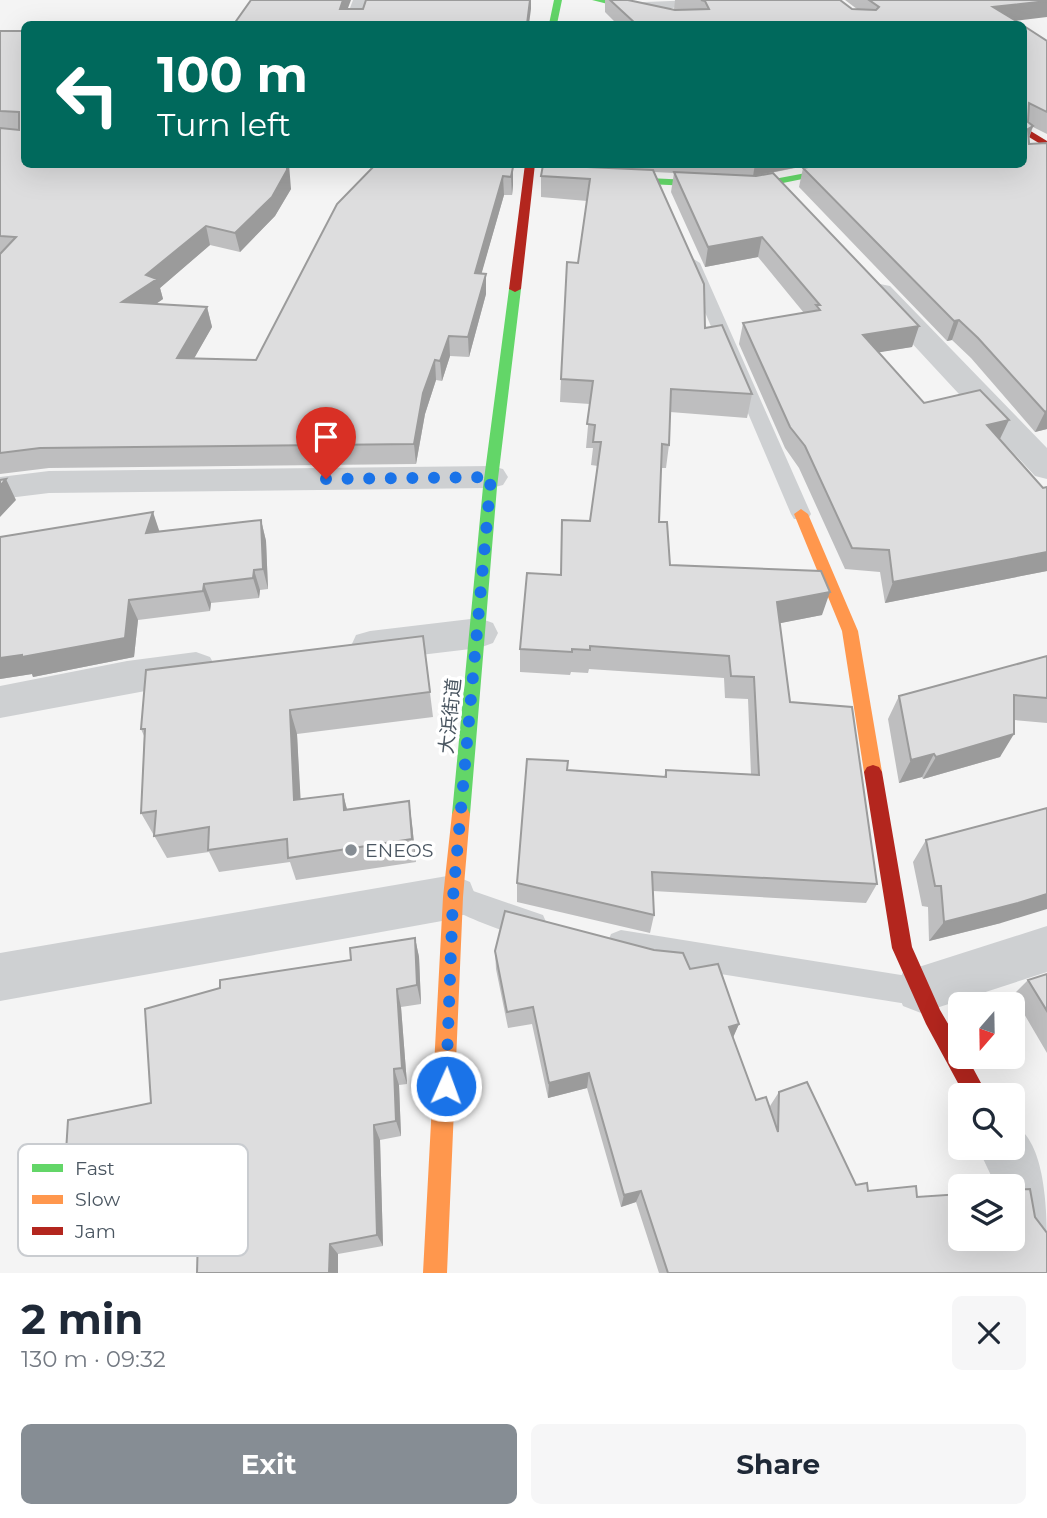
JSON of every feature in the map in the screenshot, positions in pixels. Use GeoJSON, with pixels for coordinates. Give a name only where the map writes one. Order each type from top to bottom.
{"type":"FeatureCollection","features":[{"type":"Feature","properties":{"kind":"street"},"geometry":{"type":"LineString","coordinates":[[355,21],[362,0]]}},
{"type":"Feature","properties":{"kind":"street"},"geometry":{"type":"LineString","coordinates":[[554,21],[558,0]]}},
{"type":"Feature","properties":{"kind":"street"},"geometry":{"type":"LineString","coordinates":[[596,0],[683,21]]}},
{"type":"Feature","properties":{"kind":"street"},"geometry":{"type":"LineString","coordinates":[[626,7],[687,0]]}},
{"type":"Feature","properties":{"kind":"street"},"geometry":{"type":"LineString","coordinates":[[1027,132],[1047,145]]}},
{"type":"Feature","properties":{"kind":"street"},"geometry":{"type":"LineString","coordinates":[[1027,154],[1047,152]]}},
{"type":"Feature","properties":{"kind":"street"},"geometry":{"type":"LineString","coordinates":[[584,178],[659,189],[753,186],[786,193],[860,168]]}},
{"type":"Feature","properties":{"kind":"street","name":"大浜街道"},"geometry":{"type":"LineString","coordinates":[[435,1273],[453,897],[479,633],[491,477],[529,173]]}},
{"type":"Feature","properties":{"kind":"street"},"geometry":{"type":"LineString","coordinates":[[862,273],[1042,457]]}},
{"type":"Feature","properties":{"kind":"street"},"geometry":{"type":"LineString","coordinates":[[0,488],[49,482],[491,477]]}},
{"type":"Feature","properties":{"kind":"street"},"geometry":{"type":"LineString","coordinates":[[801,514],[850,631],[902,948],[970,1083]]}},
{"type":"Feature","properties":{"kind":"street"},"geometry":{"type":"LineString","coordinates":[[330,652],[479,633]]}},
{"type":"Feature","properties":{"kind":"street"},"geometry":{"type":"LineString","coordinates":[[0,702],[127,677],[235,663]]}},
{"type":"Feature","properties":{"kind":"street"},"geometry":{"type":"LineString","coordinates":[[0,978],[453,897]]}},
{"type":"Feature","properties":{"kind":"street"},"geometry":{"type":"LineString","coordinates":[[921,989],[1047,949]]}},
{"type":"Feature","properties":{"kind":"street"},"geometry":{"type":"LineString","coordinates":[[1012,1160],[1047,1224]]}},
{"type":"Feature","properties":{"kind":"lane"},"geometry":{"type":"LineString","coordinates":[[684,246],[801,514]]}},
{"type":"Feature","properties":{"kind":"lane"},"geometry":{"type":"LineString","coordinates":[[453,897],[498,915],[679,955],[901,989],[921,989]]}},
{"type":"Feature","properties":{"kind":"building"},"geometry":{"type":"Polygon","coordinates":[[[251,0],[343,0],[340,9],[363,9],[366,0],[530,0],[527,21],[236,21],[251,0]]]}},
{"type":"Feature","properties":{"kind":"building"},"geometry":{"type":"Polygon","coordinates":[[[610,0],[628,0],[675,10],[709,9],[705,1],[701,0],[840,0],[852,9],[876,10],[879,7],[869,0],[1047,0],[993,7],[1016,21],[633,21],[610,0]]]}},
{"type":"Feature","properties":{"kind":"building"},"geometry":{"type":"Polygon","coordinates":[[[1027,28],[1047,41],[1047,112],[1029,103],[1028,122],[1033,126],[1028,129],[1029,144],[1047,143],[1047,411],[1045,412],[978,338],[959,320],[954,321],[803,168],[1027,168],[1027,28]]]}},
{"type":"Feature","properties":{"kind":"building"},"geometry":{"type":"Polygon","coordinates":[[[0,31],[21,31],[21,168],[287,168],[272,197],[235,233],[206,226],[146,275],[157,279],[122,302],[207,307],[177,358],[256,360],[337,204],[372,168],[513,168],[511,177],[503,176],[475,273],[486,274],[468,337],[449,336],[440,361],[435,360],[423,393],[414,444],[40,448],[0,453],[0,254],[16,237],[0,236],[0,128],[19,130],[19,112],[0,111],[0,31]]]}},
{"type":"Feature","properties":{"kind":"building"},"geometry":{"type":"Polygon","coordinates":[[[542,168],[653,170],[704,284],[705,328],[722,325],[752,394],[671,389],[669,445],[662,444],[659,522],[667,522],[670,565],[821,571],[830,592],[777,602],[790,702],[852,707],[877,884],[652,872],[654,915],[517,883],[527,759],[568,761],[567,770],[666,777],[666,770],[759,775],[754,677],[731,676],[729,656],[590,646],[590,650],[572,649],[572,652],[520,649],[527,573],[561,575],[562,520],[590,521],[601,442],[593,442],[595,425],[587,424],[593,381],[561,379],[567,262],[578,263],[590,179],[541,176],[542,168]]]}},
{"type":"Feature","properties":{"kind":"building"},"geometry":{"type":"Polygon","coordinates":[[[674,172],[756,176],[773,173],[919,326],[863,335],[924,403],[980,390],[1009,420],[987,425],[1043,488],[1047,487],[1047,552],[893,582],[889,550],[852,548],[805,446],[790,427],[743,323],[820,310],[816,305],[820,305],[762,237],[708,247],[674,172]]]}},
{"type":"Feature","properties":{"kind":"building"},"geometry":{"type":"Polygon","coordinates":[[[153,512],[146,533],[261,520],[263,569],[254,570],[253,578],[204,584],[203,591],[129,600],[125,638],[22,657],[0,658],[0,537],[153,512]]]}},
{"type":"Feature","properties":{"kind":"building"},"geometry":{"type":"Polygon","coordinates":[[[423,636],[430,692],[290,710],[294,800],[343,794],[344,810],[409,801],[412,839],[288,858],[287,839],[208,850],[209,827],[154,836],[156,811],[141,813],[145,729],[141,729],[146,670],[423,636]]]}},
{"type":"Feature","properties":{"kind":"building"},"geometry":{"type":"Polygon","coordinates":[[[1047,656],[1047,698],[1014,695],[1014,734],[936,757],[934,754],[911,760],[899,696],[1047,656]]]}},
{"type":"Feature","properties":{"kind":"building"},"geometry":{"type":"Polygon","coordinates":[[[1047,808],[1047,894],[944,922],[941,886],[935,886],[926,840],[1047,808]]]}},
{"type":"Feature","properties":{"kind":"building"},"geometry":{"type":"Polygon","coordinates":[[[505,911],[654,950],[683,953],[690,969],[718,964],[739,1024],[729,1027],[756,1100],[766,1097],[778,1132],[779,1092],[807,1082],[856,1185],[867,1183],[868,1191],[916,1186],[917,1197],[948,1195],[948,1251],[1025,1251],[1025,1189],[1030,1189],[1035,1217],[1047,1233],[1047,1273],[668,1273],[641,1191],[624,1195],[589,1073],[549,1083],[533,1007],[507,1012],[495,951],[505,911]]]}},
{"type":"Feature","properties":{"kind":"building"},"geometry":{"type":"Polygon","coordinates":[[[415,938],[417,985],[397,989],[402,1068],[394,1069],[396,1121],[374,1125],[377,1235],[330,1244],[329,1273],[197,1273],[197,1256],[248,1256],[248,1144],[66,1144],[68,1120],[151,1103],[145,1009],[220,988],[220,980],[351,960],[350,948],[415,938]]]}},
{"type":"Feature","properties":{"kind":"building"},"geometry":{"type":"Polygon","coordinates":[[[1047,974],[1047,1011],[1028,980],[1047,974]]]}},
{"type":"Feature","properties":{"kind":"traffic: fast"},"geometry":{"type":"LineString","coordinates":[[554,21],[558,0]]}},
{"type":"Feature","properties":{"kind":"traffic: fast"},"geometry":{"type":"LineString","coordinates":[[596,0],[683,21]]}},
{"type":"Feature","properties":{"kind":"traffic: fast"},"geometry":{"type":"LineString","coordinates":[[606,179],[753,186],[850,168]]}},
{"type":"Feature","properties":{"kind":"traffic: fast"},"geometry":{"type":"LineString","coordinates":[[461,814],[490,487],[515,289]]}},
{"type":"Feature","properties":{"kind":"traffic: slow"},"geometry":{"type":"LineString","coordinates":[[801,514],[850,631],[873,772]]}},
{"type":"Feature","properties":{"kind":"traffic: slow"},"geometry":{"type":"LineString","coordinates":[[435,1273],[453,897],[461,814]]}},
{"type":"Feature","properties":{"kind":"traffic: jam"},"geometry":{"type":"LineString","coordinates":[[1027,132],[1047,145]]}},
{"type":"Feature","properties":{"kind":"traffic: jam"},"geometry":{"type":"LineString","coordinates":[[515,289],[530,168]]}},
{"type":"Feature","properties":{"kind":"traffic: jam"},"geometry":{"type":"LineString","coordinates":[[873,772],[902,948],[933,1017],[970,1083]]}},
{"type":"Feature","properties":{"kind":"place","name":"ENEOS"},"geometry":{"type":"Point","coordinates":[351,850]}},
{"type":"Feature","properties":{"kind":"route"},"geometry":{"type":"LineString","coordinates":[[326,479],[491,477],[479,633],[453,897],[446,1086]]}}]}
